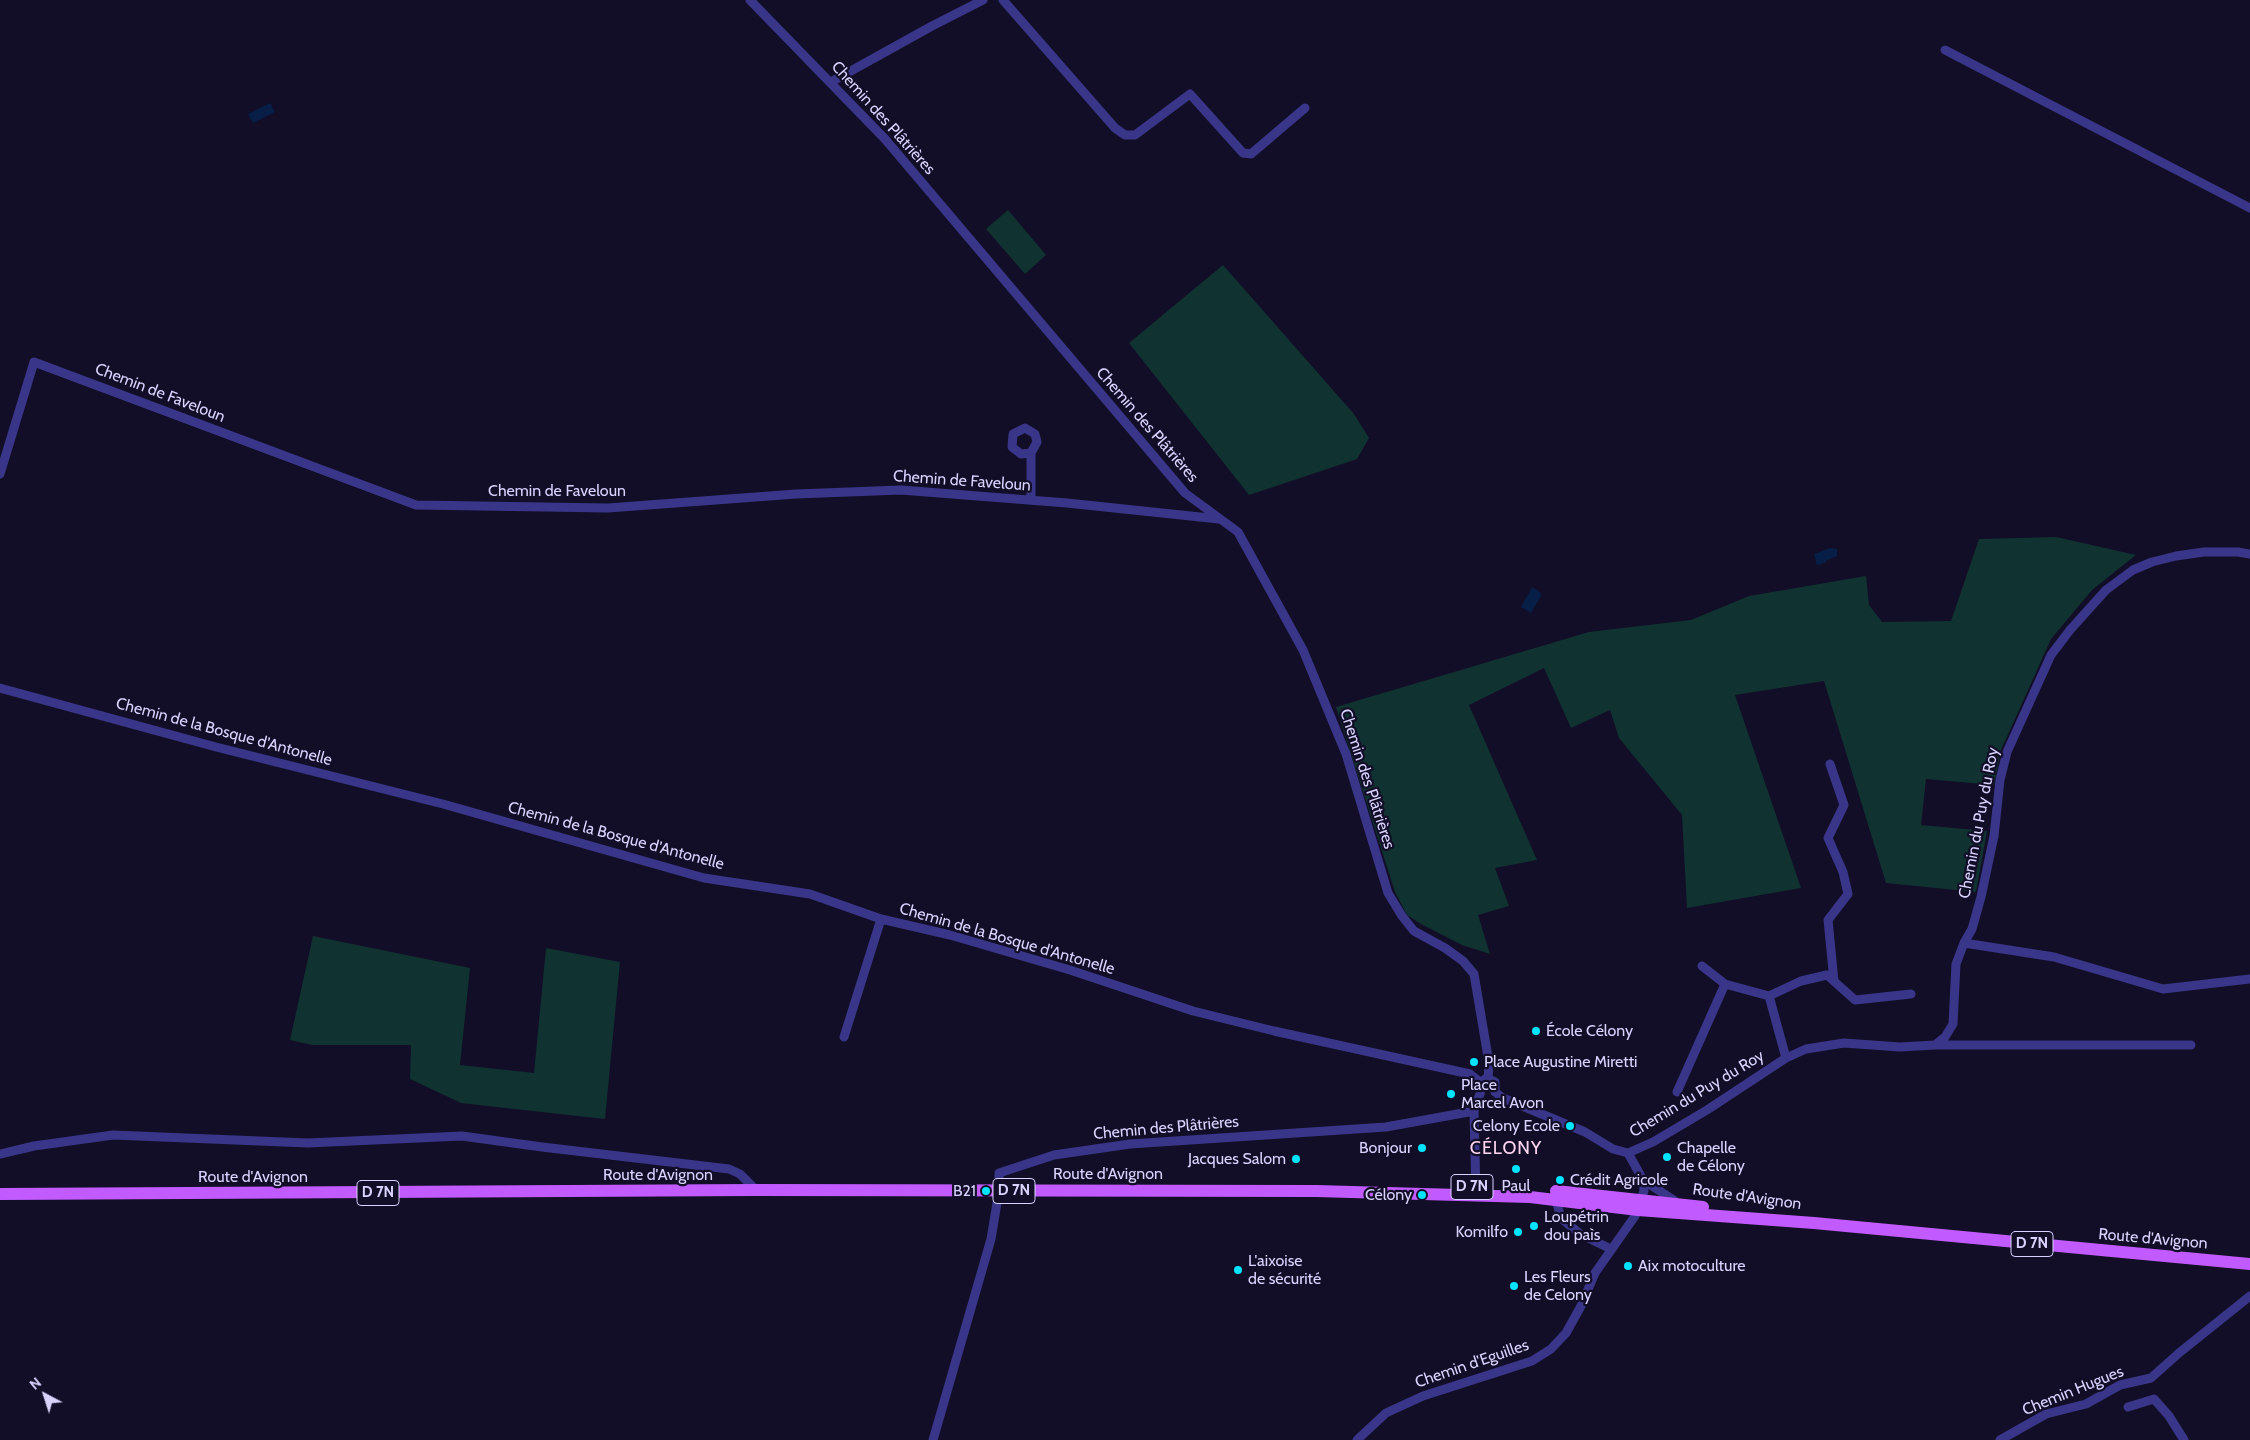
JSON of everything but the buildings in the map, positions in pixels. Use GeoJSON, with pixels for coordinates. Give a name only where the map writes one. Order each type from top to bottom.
{"type":"FeatureCollection","features":[{"type":"Feature","properties":{"kind":"main road","name":"Route d'Avignon"},"geometry":{"type":"LineString","coordinates":[[0,1194],[756,1190],[1316,1191],[1393,1194],[1526,1188],[1640,1205],[1681,1204],[1814,1223]]}},
{"type":"Feature","properties":{"kind":"main road","name":"Route d'Avignon"},"geometry":{"type":"LineString","coordinates":[[1476,1191],[2250,1264]]}},
{"type":"Feature","properties":{"kind":"street","name":"Chemin des Plâtrières"},"geometry":{"type":"LineString","coordinates":[[750,0],[831,82],[891,147],[1185,494],[1238,532],[1303,650],[1346,754],[1388,893],[1414,931],[1451,952],[1463,961],[1474,974],[1489,1063],[1484,1084]]}},
{"type":"Feature","properties":{"kind":"street"},"geometry":{"type":"LineString","coordinates":[[831,82],[983,0]]}},
{"type":"Feature","properties":{"kind":"street"},"geometry":{"type":"LineString","coordinates":[[1003,0],[1115,128],[1125,134],[1135,136],[1190,94],[1243,153],[1251,154],[1305,108]]}},
{"type":"Feature","properties":{"kind":"street"},"geometry":{"type":"LineString","coordinates":[[1945,50],[2250,208]]}},
{"type":"Feature","properties":{"kind":"street","name":"Chemin de Faveloun"},"geometry":{"type":"LineString","coordinates":[[0,474],[34,362],[416,505],[608,508],[796,494],[901,490],[1031,500],[1220,519]]}},
{"type":"Feature","properties":{"kind":"street"},"geometry":{"type":"LineString","coordinates":[[1031,453],[1031,500]]}},
{"type":"Feature","properties":{"kind":"street","name":"Chemin du Puy du Roy"},"geometry":{"type":"LineString","coordinates":[[1628,1153],[1644,1146],[1707,1110],[1786,1058],[1806,1049],[1844,1043],[1900,1047],[1935,1046],[1945,1037],[1953,1024],[1956,964],[1972,928],[1981,897],[1994,836],[2000,780],[2006,752],[2051,655],[2070,630],[2106,590],[2133,570],[2152,562],[2176,556],[2220,552],[2250,554]]}},
{"type":"Feature","properties":{"kind":"street","name":"Chemin de la Bosque d'Antonelle"},"geometry":{"type":"LineString","coordinates":[[0,688],[210,745],[443,804],[704,878],[810,894],[881,919],[950,935],[1070,970],[1193,1011],[1274,1032],[1470,1074],[1484,1084]]}},
{"type":"Feature","properties":{"kind":"street"},"geometry":{"type":"LineString","coordinates":[[1830,764],[1844,805],[1828,838],[1843,872],[1848,894],[1828,920],[1834,981]]}},
{"type":"Feature","properties":{"kind":"street"},"geometry":{"type":"LineString","coordinates":[[844,1037],[881,919]]}},
{"type":"Feature","properties":{"kind":"street"},"geometry":{"type":"LineString","coordinates":[[1964,943],[2054,957],[2163,989],[2250,979]]}},
{"type":"Feature","properties":{"kind":"street"},"geometry":{"type":"LineString","coordinates":[[1702,966],[1725,984],[1769,996],[1801,981],[1827,975],[1855,1000],[1911,994]]}},
{"type":"Feature","properties":{"kind":"street"},"geometry":{"type":"LineString","coordinates":[[1677,1092],[1725,984]]}},
{"type":"Feature","properties":{"kind":"street"},"geometry":{"type":"LineString","coordinates":[[1769,996],[1786,1058]]}},
{"type":"Feature","properties":{"kind":"street"},"geometry":{"type":"LineString","coordinates":[[1935,1046],[2191,1045]]}},
{"type":"Feature","properties":{"kind":"street"},"geometry":{"type":"LineString","coordinates":[[1484,1084],[1495,1082],[1495,1092]]}},
{"type":"Feature","properties":{"kind":"street"},"geometry":{"type":"LineString","coordinates":[[1484,1084],[1488,1095],[1495,1092]]}},
{"type":"Feature","properties":{"kind":"street"},"geometry":{"type":"LineString","coordinates":[[1476,1191],[1474,1111],[1484,1084]]}},
{"type":"Feature","properties":{"kind":"street"},"geometry":{"type":"LineString","coordinates":[[1495,1092],[1503,1098],[1585,1132],[1613,1149],[1628,1153],[1643,1180],[1644,1192],[1640,1205]]}},
{"type":"Feature","properties":{"kind":"street","name":"Chemin des Plâtrières"},"geometry":{"type":"LineString","coordinates":[[999,1190],[999,1173],[1054,1155],[1130,1144],[1386,1127],[1474,1111]]}},
{"type":"Feature","properties":{"kind":"street"},"geometry":{"type":"LineString","coordinates":[[0,1154],[34,1146],[114,1135],[308,1143],[462,1136],[729,1169],[740,1174],[756,1190]]}},
{"type":"Feature","properties":{"kind":"street"},"geometry":{"type":"LineString","coordinates":[[1643,1180],[1668,1198],[1681,1204]]}},
{"type":"Feature","properties":{"kind":"street"},"geometry":{"type":"LineString","coordinates":[[933,1440],[991,1239],[999,1190]]}},
{"type":"Feature","properties":{"kind":"street"},"geometry":{"type":"LineString","coordinates":[[1556,1200],[1561,1218],[1580,1234],[1611,1249]]}},
{"type":"Feature","properties":{"kind":"street","name":"Chemin d'Eguilles"},"geometry":{"type":"LineString","coordinates":[[1357,1440],[1386,1412],[1423,1396],[1532,1361],[1551,1349],[1566,1332],[1581,1306],[1595,1273],[1632,1222],[1640,1205]]}},
{"type":"Feature","properties":{"kind":"street","name":"Chemin Hugues"},"geometry":{"type":"LineString","coordinates":[[2000,1440],[2046,1414],[2086,1404],[2120,1384],[2151,1378],[2250,1296]]}},
{"type":"Feature","properties":{"kind":"street"},"geometry":{"type":"LineString","coordinates":[[2128,1408],[2154,1399],[2169,1416],[2184,1440]]}},
{"type":"Feature","properties":{"kind":"green space"},"geometry":{"type":"Polygon","coordinates":[[[1008,210],[1046,255],[1025,274],[986,229],[1008,210]]]}},
{"type":"Feature","properties":{"kind":"green space"},"geometry":{"type":"Polygon","coordinates":[[[1223,265],[1354,414],[1369,438],[1357,459],[1249,495],[1129,343],[1223,265]]]}},
{"type":"Feature","properties":{"kind":"green space"},"geometry":{"type":"Polygon","coordinates":[[[2056,537],[2136,555],[2092,590],[2051,639],[2001,750],[1994,785],[1926,779],[1921,825],[1987,831],[1976,892],[1886,883],[1824,681],[1735,695],[1801,888],[1687,908],[1682,815],[1619,738],[1610,710],[1571,728],[1544,668],[1469,705],[1537,860],[1495,868],[1509,906],[1478,915],[1490,954],[1462,945],[1407,915],[1395,892],[1336,707],[1589,632],[1691,620],[1749,596],[1866,576],[1869,605],[1882,622],[1951,621],[1979,539],[2056,537]]]}},
{"type":"Feature","properties":{"kind":"green space"},"geometry":{"type":"Polygon","coordinates":[[[313,936],[470,968],[460,1065],[534,1073],[546,948],[620,962],[605,1119],[461,1103],[410,1079],[411,1045],[312,1045],[290,1040],[313,936]]]}},
{"type":"Feature","properties":{"kind":"water"},"geometry":{"type":"Polygon","coordinates":[[[270,103],[275,112],[253,123],[248,114],[270,103]]]}},
{"type":"Feature","properties":{"kind":"water"},"geometry":{"type":"Polygon","coordinates":[[[1830,548],[1837,549],[1837,556],[1817,565],[1814,554],[1830,548]]]}},
{"type":"Feature","properties":{"kind":"water"},"geometry":{"type":"Polygon","coordinates":[[[1532,587],[1540,592],[1541,596],[1531,613],[1521,607],[1532,587]]]}},
{"type":"Feature","properties":{"kind":"place","name":"École Célony"},"geometry":{"type":"Point","coordinates":[1536,1031]}},
{"type":"Feature","properties":{"kind":"place","name":"Place Augustine Miretti"},"geometry":{"type":"Point","coordinates":[1474,1062]}},
{"type":"Feature","properties":{"kind":"place","name":"Place Marcel Avon"},"geometry":{"type":"Point","coordinates":[1451,1094]}},
{"type":"Feature","properties":{"kind":"place","name":"Celony Ecole"},"geometry":{"type":"Point","coordinates":[1570,1126]}},
{"type":"Feature","properties":{"kind":"place","name":"Bonjour"},"geometry":{"type":"Point","coordinates":[1422,1148]}},
{"type":"Feature","properties":{"kind":"place","name":"Chapelle de Célony"},"geometry":{"type":"Point","coordinates":[1667,1157]}},
{"type":"Feature","properties":{"kind":"place","name":"Jacques Salom"},"geometry":{"type":"Point","coordinates":[1296,1159]}},
{"type":"Feature","properties":{"kind":"place","name":"Paul"},"geometry":{"type":"Point","coordinates":[1516,1169]}},
{"type":"Feature","properties":{"kind":"place","name":"Crédit Agricole"},"geometry":{"type":"Point","coordinates":[1560,1180]}},
{"type":"Feature","properties":{"kind":"place","name":"B21"},"geometry":{"type":"Point","coordinates":[986,1191]}},
{"type":"Feature","properties":{"kind":"place","name":"Célony"},"geometry":{"type":"Point","coordinates":[1422,1195]}},
{"type":"Feature","properties":{"kind":"place","name":"Loupétrin dou paìs"},"geometry":{"type":"Point","coordinates":[1534,1226]}},
{"type":"Feature","properties":{"kind":"place","name":"Komilfo"},"geometry":{"type":"Point","coordinates":[1518,1232]}},
{"type":"Feature","properties":{"kind":"place","name":"Aix motoculture"},"geometry":{"type":"Point","coordinates":[1628,1266]}},
{"type":"Feature","properties":{"kind":"place","name":"L'aixoise de sécurité"},"geometry":{"type":"Point","coordinates":[1238,1270]}},
{"type":"Feature","properties":{"kind":"place","name":"Les Fleurs de Celony"},"geometry":{"type":"Point","coordinates":[1514,1286]}},
{"type":"Feature","properties":{"kind":"district","name":"CÉLONY"},"geometry":{"type":"Point","coordinates":[1506,1149]}}]}
